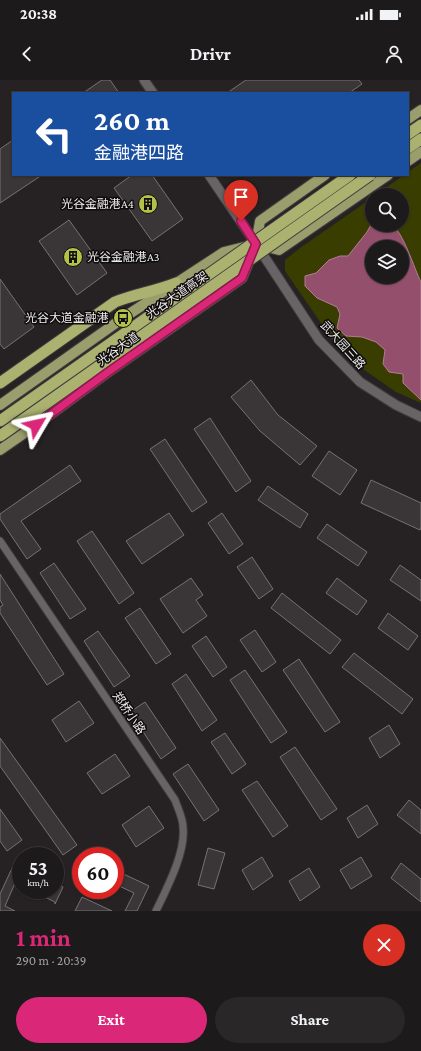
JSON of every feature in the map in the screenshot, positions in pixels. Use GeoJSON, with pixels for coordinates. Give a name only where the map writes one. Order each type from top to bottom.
{"type":"FeatureCollection","features":[{"type":"Feature","properties":{"kind":"highway"},"geometry":{"type":"LineString","coordinates":[[409,133],[421,125]]}},
{"type":"Feature","properties":{"kind":"highway"},"geometry":{"type":"LineString","coordinates":[[409,147],[421,139]]}},
{"type":"Feature","properties":{"kind":"highway","name":"光谷大道高架"},"geometry":{"type":"LineString","coordinates":[[0,421],[349,176]]}},
{"type":"Feature","properties":{"kind":"highway","name":"光谷大道高架"},"geometry":{"type":"LineString","coordinates":[[0,436],[369,176]]}},
{"type":"Feature","properties":{"kind":"highway"},"geometry":{"type":"LineString","coordinates":[[0,383],[115,302],[131,296],[162,289],[176,283]]}},
{"type":"Feature","properties":{"kind":"main road"},"geometry":{"type":"LineString","coordinates":[[409,118],[421,110]]}},
{"type":"Feature","properties":{"kind":"main road"},"geometry":{"type":"LineString","coordinates":[[409,160],[421,152]]}},
{"type":"Feature","properties":{"kind":"main road","name":"光谷大道"},"geometry":{"type":"LineString","coordinates":[[0,450],[242,278],[256,244],[260,221],[324,176]]}},
{"type":"Feature","properties":{"kind":"main road","name":"光谷大道"},"geometry":{"type":"LineString","coordinates":[[0,405],[83,346],[224,252],[256,244],[279,250],[387,176]]}},
{"type":"Feature","properties":{"kind":"street"},"geometry":{"type":"LineString","coordinates":[[144,80],[152,92]]}},
{"type":"Feature","properties":{"kind":"street","name":"武大园三路"},"geometry":{"type":"LineString","coordinates":[[210,176],[319,340],[360,382],[396,405],[421,417]]}},
{"type":"Feature","properties":{"kind":"street","name":"郑桥小路"},"geometry":{"type":"LineString","coordinates":[[0,541],[175,800],[183,826],[182,847],[166,890],[156,911]]}},
{"type":"Feature","properties":{"kind":"shaded area"},"geometry":{"type":"Polygon","coordinates":[[[421,163],[421,403],[396,392],[363,369],[332,339],[285,271],[285,260],[365,203],[365,232],[409,232],[409,188],[386,188],[403,176],[409,176],[409,171],[421,163]]]}},
{"type":"Feature","properties":{"kind":"shaded area"},"geometry":{"type":"Polygon","coordinates":[[[367,232],[398,232],[403,240],[365,240],[365,284],[409,284],[409,253],[421,282],[421,400],[403,383],[403,374],[389,372],[383,364],[385,350],[376,342],[362,337],[346,336],[337,328],[340,314],[337,307],[317,298],[305,286],[305,276],[316,273],[329,260],[340,256],[348,256],[367,232]]]}},
{"type":"Feature","properties":{"kind":"building"},"geometry":{"type":"Polygon","coordinates":[[[102,80],[110,80],[118,92],[84,92],[102,80]]]}},
{"type":"Feature","properties":{"kind":"building"},"geometry":{"type":"Polygon","coordinates":[[[246,80],[359,80],[362,84],[350,92],[228,92],[246,80]]]}},
{"type":"Feature","properties":{"kind":"building"},"geometry":{"type":"Polygon","coordinates":[[[12,141],[12,176],[40,176],[0,203],[0,149],[12,141]]]}},
{"type":"Feature","properties":{"kind":"building","name":"光谷金融港A4"},"geometry":{"type":"Polygon","coordinates":[[[131,176],[153,176],[183,219],[152,241],[114,188],[131,176]]]}},
{"type":"Feature","properties":{"kind":"building","name":"光谷金融港A3"},"geometry":{"type":"Polygon","coordinates":[[[69,220],[107,273],[77,295],[39,241],[69,220]]]}},
{"type":"Feature","properties":{"kind":"building"},"geometry":{"type":"Polygon","coordinates":[[[0,279],[34,327],[4,349],[0,344],[0,279]]]}},
{"type":"Feature","properties":{"kind":"building"},"geometry":{"type":"Polygon","coordinates":[[[251,380],[278,415],[317,446],[300,465],[260,431],[231,397],[251,380]]]}},
{"type":"Feature","properties":{"kind":"building"},"geometry":{"type":"Polygon","coordinates":[[[210,418],[251,481],[236,492],[194,429],[210,418]]]}},
{"type":"Feature","properties":{"kind":"building"},"geometry":{"type":"Polygon","coordinates":[[[165,439],[207,502],[192,512],[150,449],[165,439]]]}},
{"type":"Feature","properties":{"kind":"building"},"geometry":{"type":"Polygon","coordinates":[[[329,451],[357,470],[340,495],[312,476],[329,451]]]}},
{"type":"Feature","properties":{"kind":"building"},"geometry":{"type":"Polygon","coordinates":[[[70,465],[81,481],[21,521],[41,549],[27,559],[0,519],[0,514],[70,465]]]}},
{"type":"Feature","properties":{"kind":"building"},"geometry":{"type":"Polygon","coordinates":[[[371,480],[421,503],[420,530],[361,503],[371,480]]]}},
{"type":"Feature","properties":{"kind":"building"},"geometry":{"type":"Polygon","coordinates":[[[268,486],[308,514],[300,528],[258,500],[268,486]]]}},
{"type":"Feature","properties":{"kind":"building"},"geometry":{"type":"Polygon","coordinates":[[[169,513],[184,535],[142,564],[126,541],[169,513]]]}},
{"type":"Feature","properties":{"kind":"building"},"geometry":{"type":"Polygon","coordinates":[[[222,513],[243,544],[229,554],[208,523],[222,513]]]}},
{"type":"Feature","properties":{"kind":"building"},"geometry":{"type":"Polygon","coordinates":[[[327,524],[367,552],[358,566],[317,538],[327,524]]]}},
{"type":"Feature","properties":{"kind":"building"},"geometry":{"type":"Polygon","coordinates":[[[92,531],[134,593],[119,604],[77,541],[92,531]]]}},
{"type":"Feature","properties":{"kind":"building"},"geometry":{"type":"Polygon","coordinates":[[[252,557],[273,589],[259,599],[237,567],[252,557]]]}},
{"type":"Feature","properties":{"kind":"building"},"geometry":{"type":"Polygon","coordinates":[[[54,563],[86,609],[70,619],[40,573],[54,563]]]}},
{"type":"Feature","properties":{"kind":"building"},"geometry":{"type":"Polygon","coordinates":[[[400,565],[421,580],[421,601],[390,580],[400,565]]]}},
{"type":"Feature","properties":{"kind":"building"},"geometry":{"type":"Polygon","coordinates":[[[0,574],[64,674],[47,685],[0,613],[0,607],[3,605],[0,600],[0,574]]]}},
{"type":"Feature","properties":{"kind":"building"},"geometry":{"type":"Polygon","coordinates":[[[191,578],[203,595],[196,600],[207,616],[183,633],[160,599],[191,578]]]}},
{"type":"Feature","properties":{"kind":"building"},"geometry":{"type":"Polygon","coordinates":[[[337,578],[367,601],[357,615],[326,593],[337,578]]]}},
{"type":"Feature","properties":{"kind":"building"},"geometry":{"type":"Polygon","coordinates":[[[282,593],[341,640],[330,654],[271,608],[282,593]]]}},
{"type":"Feature","properties":{"kind":"building"},"geometry":{"type":"Polygon","coordinates":[[[140,608],[171,654],[156,664],[125,618],[140,608]]]}},
{"type":"Feature","properties":{"kind":"building"},"geometry":{"type":"Polygon","coordinates":[[[388,613],[418,636],[408,650],[378,628],[388,613]]]}},
{"type":"Feature","properties":{"kind":"building"},"geometry":{"type":"Polygon","coordinates":[[[255,630],[276,662],[262,672],[240,640],[255,630]]]}},
{"type":"Feature","properties":{"kind":"building"},"geometry":{"type":"Polygon","coordinates":[[[98,631],[130,676],[114,687],[84,641],[98,631]]]}},
{"type":"Feature","properties":{"kind":"building"},"geometry":{"type":"Polygon","coordinates":[[[206,636],[227,667],[213,677],[192,646],[206,636]]]}},
{"type":"Feature","properties":{"kind":"building"},"geometry":{"type":"Polygon","coordinates":[[[354,653],[413,699],[402,714],[342,667],[354,653]]]}},
{"type":"Feature","properties":{"kind":"building"},"geometry":{"type":"Polygon","coordinates":[[[299,659],[340,722],[325,732],[283,670],[299,659]]]}},
{"type":"Feature","properties":{"kind":"building"},"geometry":{"type":"Polygon","coordinates":[[[245,670],[287,732],[271,743],[230,680],[245,670]]]}},
{"type":"Feature","properties":{"kind":"building"},"geometry":{"type":"Polygon","coordinates":[[[186,674],[217,720],[202,731],[172,684],[186,674]]]}},
{"type":"Feature","properties":{"kind":"building"},"geometry":{"type":"Polygon","coordinates":[[[79,701],[94,723],[66,742],[52,720],[79,701]]]}},
{"type":"Feature","properties":{"kind":"building"},"geometry":{"type":"Polygon","coordinates":[[[145,702],[176,748],[161,759],[130,712],[145,702]]]}},
{"type":"Feature","properties":{"kind":"building"},"geometry":{"type":"Polygon","coordinates":[[[389,725],[400,744],[380,758],[369,738],[389,725]]]}},
{"type":"Feature","properties":{"kind":"building"},"geometry":{"type":"Polygon","coordinates":[[[225,733],[246,764],[232,774],[211,742],[225,733]]]}},
{"type":"Feature","properties":{"kind":"building"},"geometry":{"type":"Polygon","coordinates":[[[0,738],[77,845],[72,847],[64,854],[64,847],[57,847],[0,766],[0,738]]]}},
{"type":"Feature","properties":{"kind":"building"},"geometry":{"type":"Polygon","coordinates":[[[295,747],[337,809],[321,820],[280,757],[295,747]]]}},
{"type":"Feature","properties":{"kind":"building"},"geometry":{"type":"Polygon","coordinates":[[[115,754],[130,776],[102,794],[87,773],[115,754]]]}},
{"type":"Feature","properties":{"kind":"building"},"geometry":{"type":"Polygon","coordinates":[[[188,764],[219,810],[204,821],[173,774],[188,764]]]}},
{"type":"Feature","properties":{"kind":"building"},"geometry":{"type":"Polygon","coordinates":[[[257,781],[288,826],[273,837],[242,790],[257,781]]]}},
{"type":"Feature","properties":{"kind":"building"},"geometry":{"type":"Polygon","coordinates":[[[409,800],[421,810],[421,834],[397,815],[409,800]]]}},
{"type":"Feature","properties":{"kind":"building"},"geometry":{"type":"Polygon","coordinates":[[[367,805],[378,824],[358,838],[347,818],[367,805]]]}},
{"type":"Feature","properties":{"kind":"building"},"geometry":{"type":"Polygon","coordinates":[[[149,806],[164,828],[136,847],[122,825],[149,806]]]}},
{"type":"Feature","properties":{"kind":"building"},"geometry":{"type":"Polygon","coordinates":[[[0,809],[22,840],[7,851],[0,841],[0,809]]]}},
{"type":"Feature","properties":{"kind":"building"},"geometry":{"type":"Polygon","coordinates":[[[208,848],[225,853],[214,889],[198,885],[208,848]]]}},
{"type":"Feature","properties":{"kind":"building"},"geometry":{"type":"Polygon","coordinates":[[[262,857],[273,876],[253,890],[242,870],[262,857]]]}},
{"type":"Feature","properties":{"kind":"building"},"geometry":{"type":"Polygon","coordinates":[[[361,857],[372,876],[351,889],[340,870],[361,857]]]}},
{"type":"Feature","properties":{"kind":"building"},"geometry":{"type":"Polygon","coordinates":[[[401,863],[421,879],[421,902],[391,878],[401,863]]]}},
{"type":"Feature","properties":{"kind":"building"},"geometry":{"type":"Polygon","coordinates":[[[12,868],[12,890],[5,906],[15,911],[0,911],[0,894],[12,868]]]}},
{"type":"Feature","properties":{"kind":"building"},"geometry":{"type":"Polygon","coordinates":[[[309,868],[320,887],[300,901],[289,881],[309,868]]]}},
{"type":"Feature","properties":{"kind":"building"},"geometry":{"type":"Polygon","coordinates":[[[124,874],[149,886],[137,911],[125,911],[134,893],[124,888],[124,874]]]}},
{"type":"Feature","properties":{"kind":"building"},"geometry":{"type":"Polygon","coordinates":[[[49,899],[57,899],[55,904],[55,902],[49,899]]]}},
{"type":"Feature","properties":{"kind":"building"},"geometry":{"type":"Polygon","coordinates":[[[81,899],[86,899],[112,911],[75,911],[81,899]]]}},
{"type":"Feature","properties":{"kind":"place","name":"光谷金融港A4"},"geometry":{"type":"Point","coordinates":[148,204]}},
{"type":"Feature","properties":{"kind":"place","name":"光谷金融港A3"},"geometry":{"type":"Point","coordinates":[73,257]}},
{"type":"Feature","properties":{"kind":"place","name":"光谷大道金融港"},"geometry":{"type":"Point","coordinates":[123,318]}},
{"type":"Feature","properties":{"kind":"route"},"geometry":{"type":"LineString","coordinates":[[36,425],[108,372],[242,278],[256,244],[241,221]]}}]}
